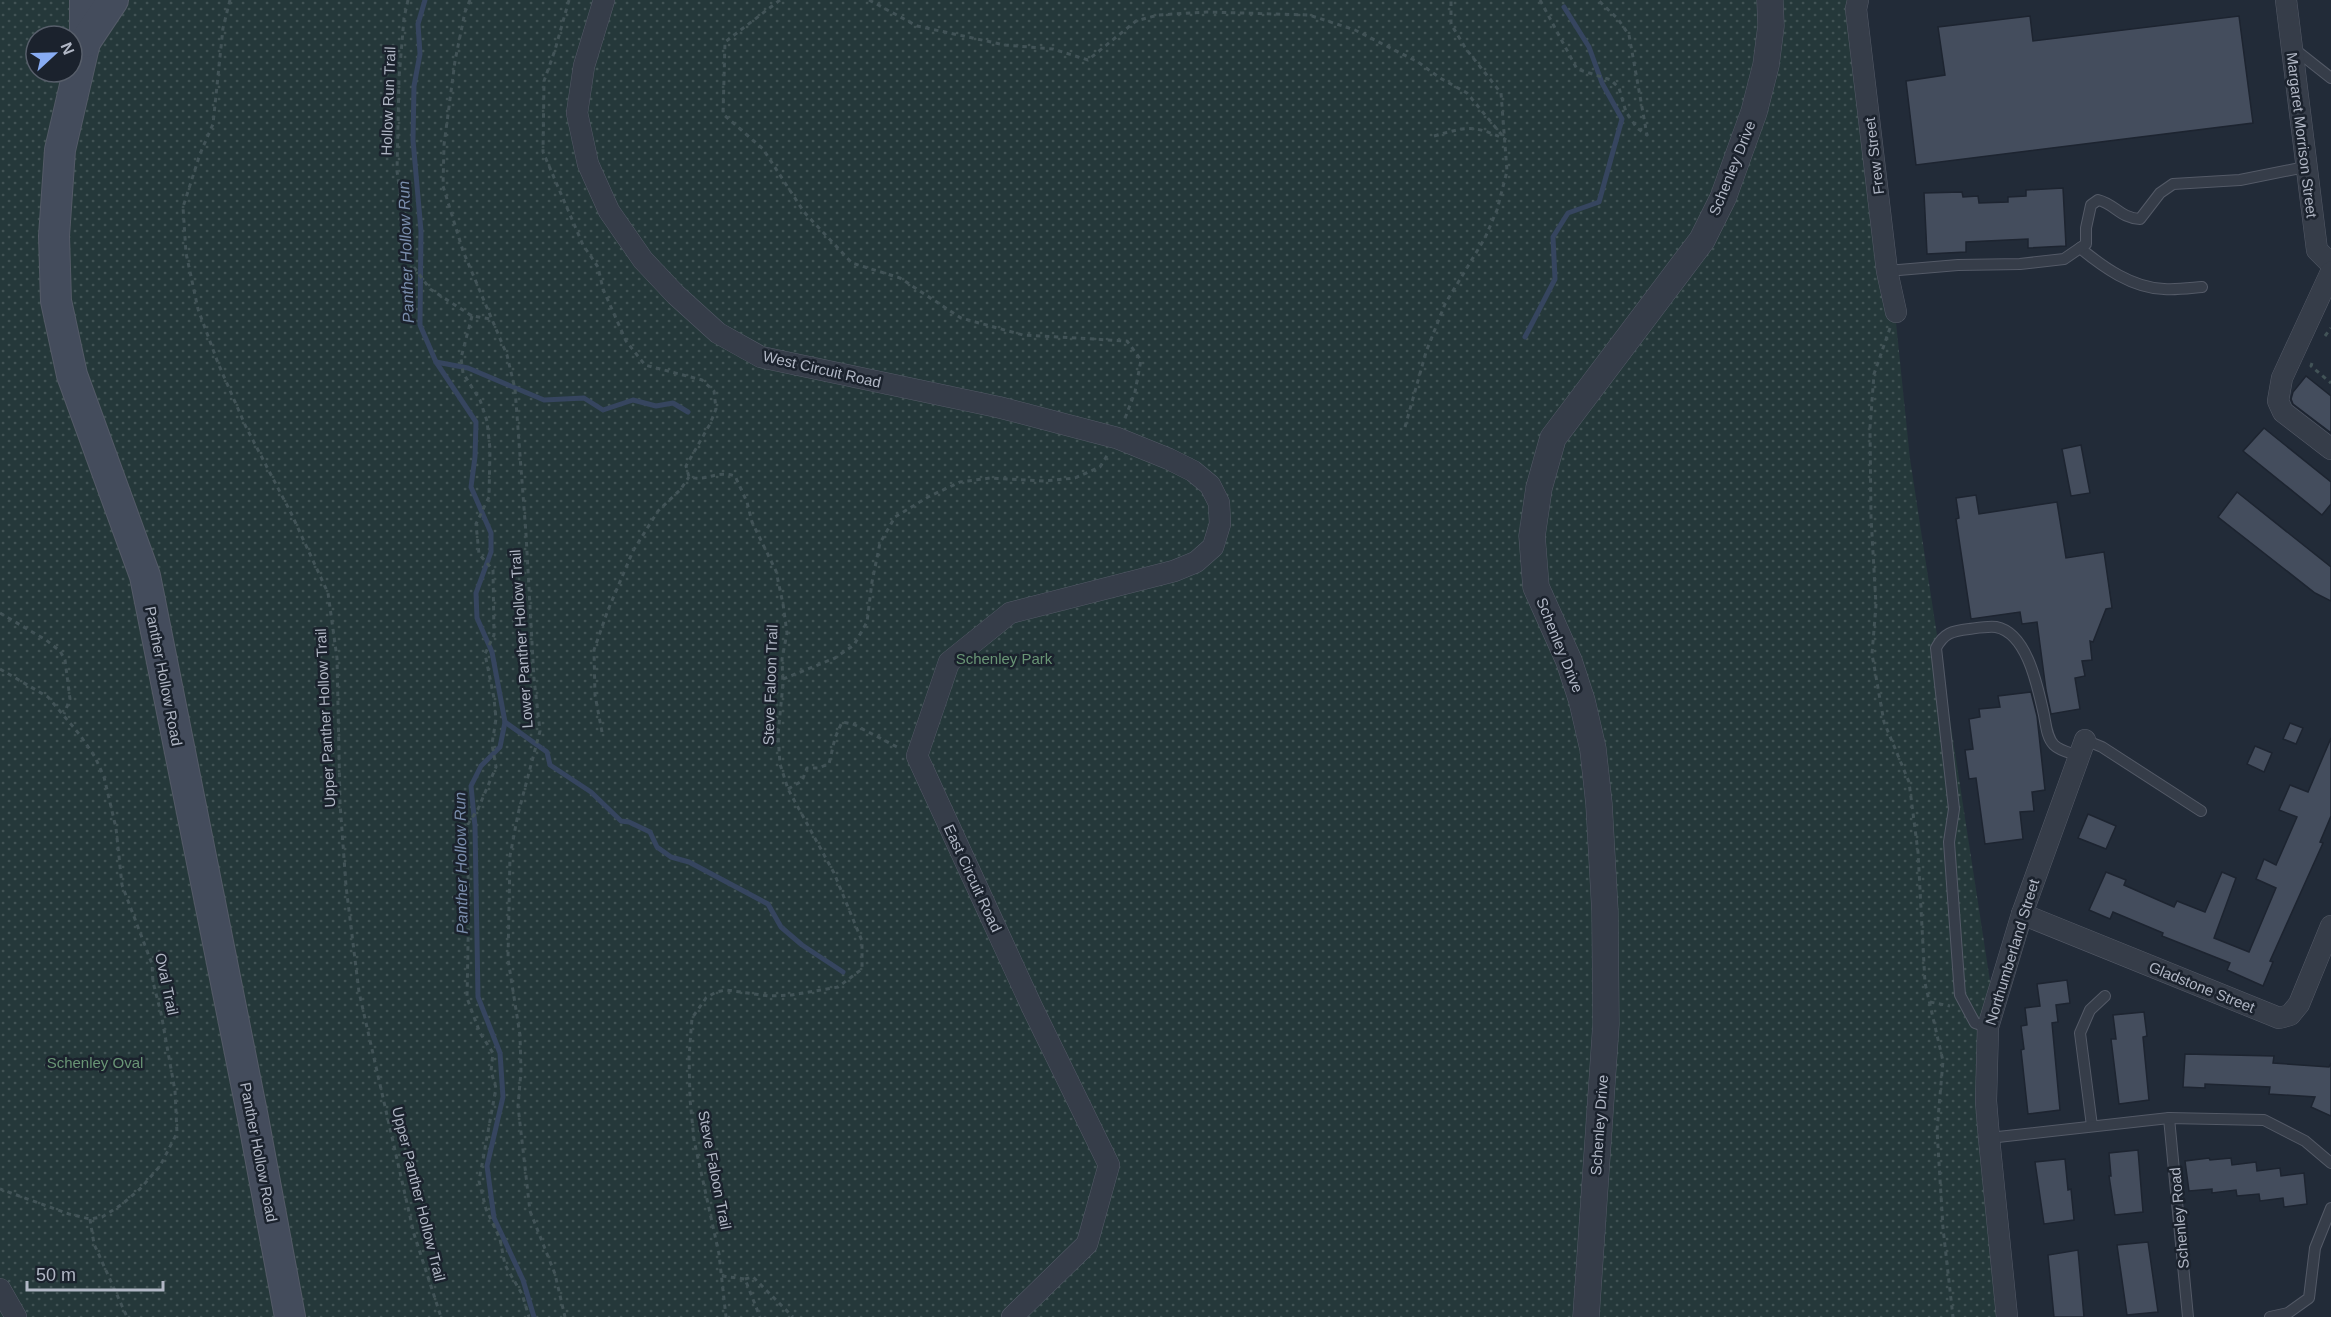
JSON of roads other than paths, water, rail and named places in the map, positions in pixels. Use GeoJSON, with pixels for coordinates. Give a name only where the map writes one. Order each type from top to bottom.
{"type":"FeatureCollection","features":[{"type":"Feature","properties":{"kind":"main road","name":"Panther Hollow Road"},"geometry":{"type":"LineString","coordinates":[[96,3],[60,150],[54,236],[56,301],[72,375],[145,576],[253,1118],[290,1317]]}},
{"type":"Feature","properties":{"kind":"street","name":"West Circuit Road"},"geometry":{"type":"LineString","coordinates":[[604,0],[584,66],[577,113],[588,164],[609,211],[644,260],[676,295],[718,333],[761,357],[998,407],[1117,438],[1192,471],[1210,485],[1219,503],[1220,524],[1213,547],[1196,562],[1174,571],[1010,613],[949,662],[917,756]]}},
{"type":"Feature","properties":{"kind":"street","name":"Schenley Drive"},"geometry":{"type":"LineString","coordinates":[[1586,1317],[1606,1024],[1605,912],[1599,804],[1593,749],[1582,701],[1569,661],[1536,587],[1532,536],[1539,488],[1553,438],[1702,240],[1724,198],[1754,112],[1766,65],[1772,26],[1770,0]]}},
{"type":"Feature","properties":{"kind":"street","name":"Frew Street"},"geometry":{"type":"LineString","coordinates":[[1858,0],[1858,20],[1887,271],[1896,312]]}},
{"type":"Feature","properties":{"kind":"street","name":"Margaret Morrison Street"},"geometry":{"type":"LineString","coordinates":[[2286,0],[2317,250],[2331,264]]}},
{"type":"Feature","properties":{"kind":"street"},"geometry":{"type":"LineString","coordinates":[[2331,272],[2282,378],[2278,400],[2283,412],[2331,450]]}},
{"type":"Feature","properties":{"kind":"street","name":"Northumberland Street"},"geometry":{"type":"LineString","coordinates":[[2007,1317],[1986,1101],[1988,1027],[2022,914],[2082,748]]}},
{"type":"Feature","properties":{"kind":"street","name":"East Circuit Road"},"geometry":{"type":"LineString","coordinates":[[917,756],[1032,1007],[1109,1165],[1087,1244],[1012,1317]]}},
{"type":"Feature","properties":{"kind":"street","name":"Gladstone Street"},"geometry":{"type":"LineString","coordinates":[[2022,914],[2279,1018],[2290,1016],[2299,1004],[2330,928]]}},
{"type":"Feature","properties":{"kind":"street"},"geometry":{"type":"LineString","coordinates":[[0,1289],[16,1317]]}},
{"type":"Feature","properties":{"kind":"lane"},"geometry":{"type":"LineString","coordinates":[[2290,46],[2331,78]]}},
{"type":"Feature","properties":{"kind":"lane"},"geometry":{"type":"LineString","coordinates":[[1887,271],[1958,265],[2020,264],[2064,259],[2086,244],[2086,228],[2091,205],[2098,200],[2106,202],[2127,218],[2140,219],[2160,193],[2173,184],[2240,180],[2306,167]]}},
{"type":"Feature","properties":{"kind":"lane"},"geometry":{"type":"LineString","coordinates":[[2080,248],[2102,266],[2134,283],[2162,290],[2202,287]]}},
{"type":"Feature","properties":{"kind":"lane"},"geometry":{"type":"LineString","coordinates":[[1988,1027],[1975,1023],[1960,995],[1949,842],[1953,809],[1936,648],[1942,638],[1952,631],[1995,627],[2007,631],[2019,641],[2026,655],[2041,700],[2049,740],[2056,748],[2102,747],[2201,811]]}},
{"type":"Feature","properties":{"kind":"lane"},"geometry":{"type":"LineString","coordinates":[[2092,1126],[2080,1033],[2090,1010],[2105,996]]}},
{"type":"Feature","properties":{"kind":"lane"},"geometry":{"type":"LineString","coordinates":[[1989,1138],[2169,1118],[2264,1120],[2305,1141],[2331,1163]]}},
{"type":"Feature","properties":{"kind":"lane","name":"Schenley Road"},"geometry":{"type":"LineString","coordinates":[[2169,1118],[2188,1317]]}},
{"type":"Feature","properties":{"kind":"lane"},"geometry":{"type":"LineString","coordinates":[[2270,1317],[2288,1313],[2309,1298],[2315,1248],[2331,1208]]}},
{"type":"Feature","properties":{"kind":"waterway","name":"Panther Hollow Run"},"geometry":{"type":"LineString","coordinates":[[425,0],[418,24],[420,54],[414,86],[413,140],[421,231],[420,325],[436,362],[476,422],[471,487],[491,533],[491,552],[476,593],[477,618],[492,652],[505,722],[500,747],[481,766],[471,786],[475,826],[478,997],[500,1053],[503,1097],[487,1166],[494,1218],[523,1280],[534,1317]]}},
{"type":"Feature","properties":{"kind":"waterway"},"geometry":{"type":"LineString","coordinates":[[1525,337],[1555,279],[1553,237],[1568,213],[1599,202],[1622,119],[1602,83],[1589,47],[1564,7]]}},
{"type":"Feature","properties":{"kind":"waterway"},"geometry":{"type":"LineString","coordinates":[[436,362],[468,368],[544,400],[584,398],[603,410],[633,400],[656,406],[673,403],[688,412]]}},
{"type":"Feature","properties":{"kind":"waterway"},"geometry":{"type":"LineString","coordinates":[[505,722],[547,752],[550,765],[591,792],[621,821],[629,822],[650,832],[657,847],[671,857],[689,862],[768,904],[781,927],[802,945],[843,972]]}},
{"type":"Feature","properties":{"kind":"park label","name":"Schenley Park"},"geometry":{"type":"Point","coordinates":[1004,658]}},
{"type":"Feature","properties":{"kind":"park label","name":"Schenley Oval"},"geometry":{"type":"Point","coordinates":[95,1062]}}]}
